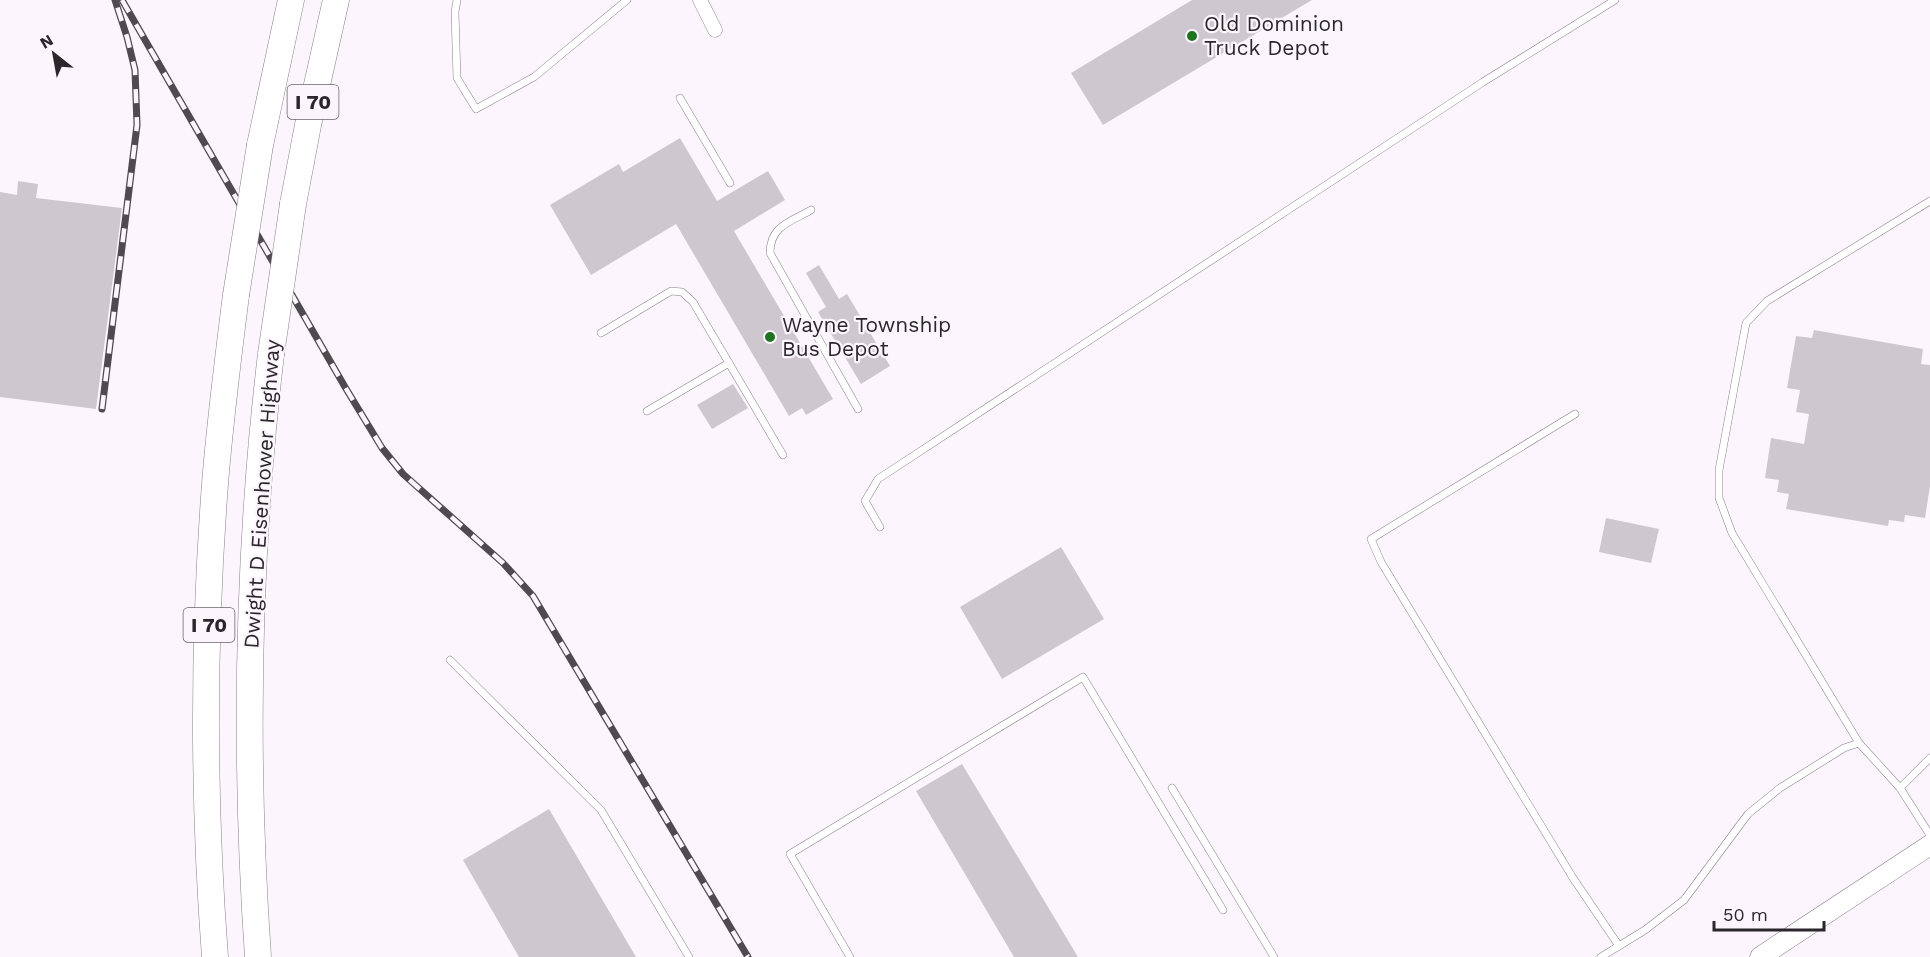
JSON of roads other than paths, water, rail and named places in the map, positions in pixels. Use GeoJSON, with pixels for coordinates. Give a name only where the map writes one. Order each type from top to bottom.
{"type":"FeatureCollection","features":[{"type":"Feature","properties":{"kind":"highway","name":"Dwight D Eisenhower Highway"},"geometry":{"type":"LineString","coordinates":[[215,957],[208,820],[208,644],[215,486],[236,295],[260,146],[291,0]]}},
{"type":"Feature","properties":{"kind":"highway","name":"Dwight D Eisenhower Highway"},"geometry":{"type":"LineString","coordinates":[[258,957],[250,823],[249,683],[256,516],[271,354],[293,204],[336,0]]}},
{"type":"Feature","properties":{"kind":"street"},"geometry":{"type":"LineString","coordinates":[[700,0],[715,30]]}},
{"type":"Feature","properties":{"kind":"street"},"geometry":{"type":"LineString","coordinates":[[1760,957],[1930,845]]}},
{"type":"Feature","properties":{"kind":"lane"},"geometry":{"type":"LineString","coordinates":[[457,0],[455,12],[456,78],[476,109],[534,77],[627,0]]}},
{"type":"Feature","properties":{"kind":"lane"},"geometry":{"type":"LineString","coordinates":[[880,526],[865,501],[878,478],[1483,82],[1615,0]]}},
{"type":"Feature","properties":{"kind":"lane"},"geometry":{"type":"LineString","coordinates":[[680,98],[730,183]]}},
{"type":"Feature","properties":{"kind":"lane"},"geometry":{"type":"LineString","coordinates":[[1930,201],[1767,301],[1746,323],[1719,470],[1719,498],[1732,533],[1859,743],[1900,789],[1930,835]]}},
{"type":"Feature","properties":{"kind":"lane"},"geometry":{"type":"LineString","coordinates":[[811,210],[775,231],[770,241],[770,253],[858,409]]}},
{"type":"Feature","properties":{"kind":"lane"},"geometry":{"type":"LineString","coordinates":[[601,333],[671,291],[682,292],[693,302],[783,454]]}},
{"type":"Feature","properties":{"kind":"lane"},"geometry":{"type":"LineString","coordinates":[[647,411],[729,363]]}},
{"type":"Feature","properties":{"kind":"lane"},"geometry":{"type":"LineString","coordinates":[[1575,414],[1371,539],[1381,562],[1566,867],[1619,946]]}},
{"type":"Feature","properties":{"kind":"lane"},"geometry":{"type":"LineString","coordinates":[[450,660],[601,810],[689,957]]}},
{"type":"Feature","properties":{"kind":"lane"},"geometry":{"type":"LineString","coordinates":[[850,957],[790,854],[1083,677],[1223,910]]}},
{"type":"Feature","properties":{"kind":"lane"},"geometry":{"type":"LineString","coordinates":[[1600,957],[1645,930],[1684,900],[1748,814],[1780,788],[1844,748],[1859,743]]}},
{"type":"Feature","properties":{"kind":"lane"},"geometry":{"type":"LineString","coordinates":[[1900,789],[1930,758]]}},
{"type":"Feature","properties":{"kind":"lane"},"geometry":{"type":"LineString","coordinates":[[1172,788],[1274,957]]}},
{"type":"Feature","properties":{"kind":"railway"},"geometry":{"type":"LineString","coordinates":[[102,409],[137,125],[135,70],[115,0]]}},
{"type":"Feature","properties":{"kind":"railway"},"geometry":{"type":"LineString","coordinates":[[122,0],[382,448],[403,474],[503,563],[533,596],[748,957]]}},
{"type":"Feature","properties":{"kind":"place","name":"Old Dominion Truck Depot"},"geometry":{"type":"Point","coordinates":[1192,36]}},
{"type":"Feature","properties":{"kind":"place","name":"Wayne Township Bus Depot"},"geometry":{"type":"Point","coordinates":[770,337]}}]}
